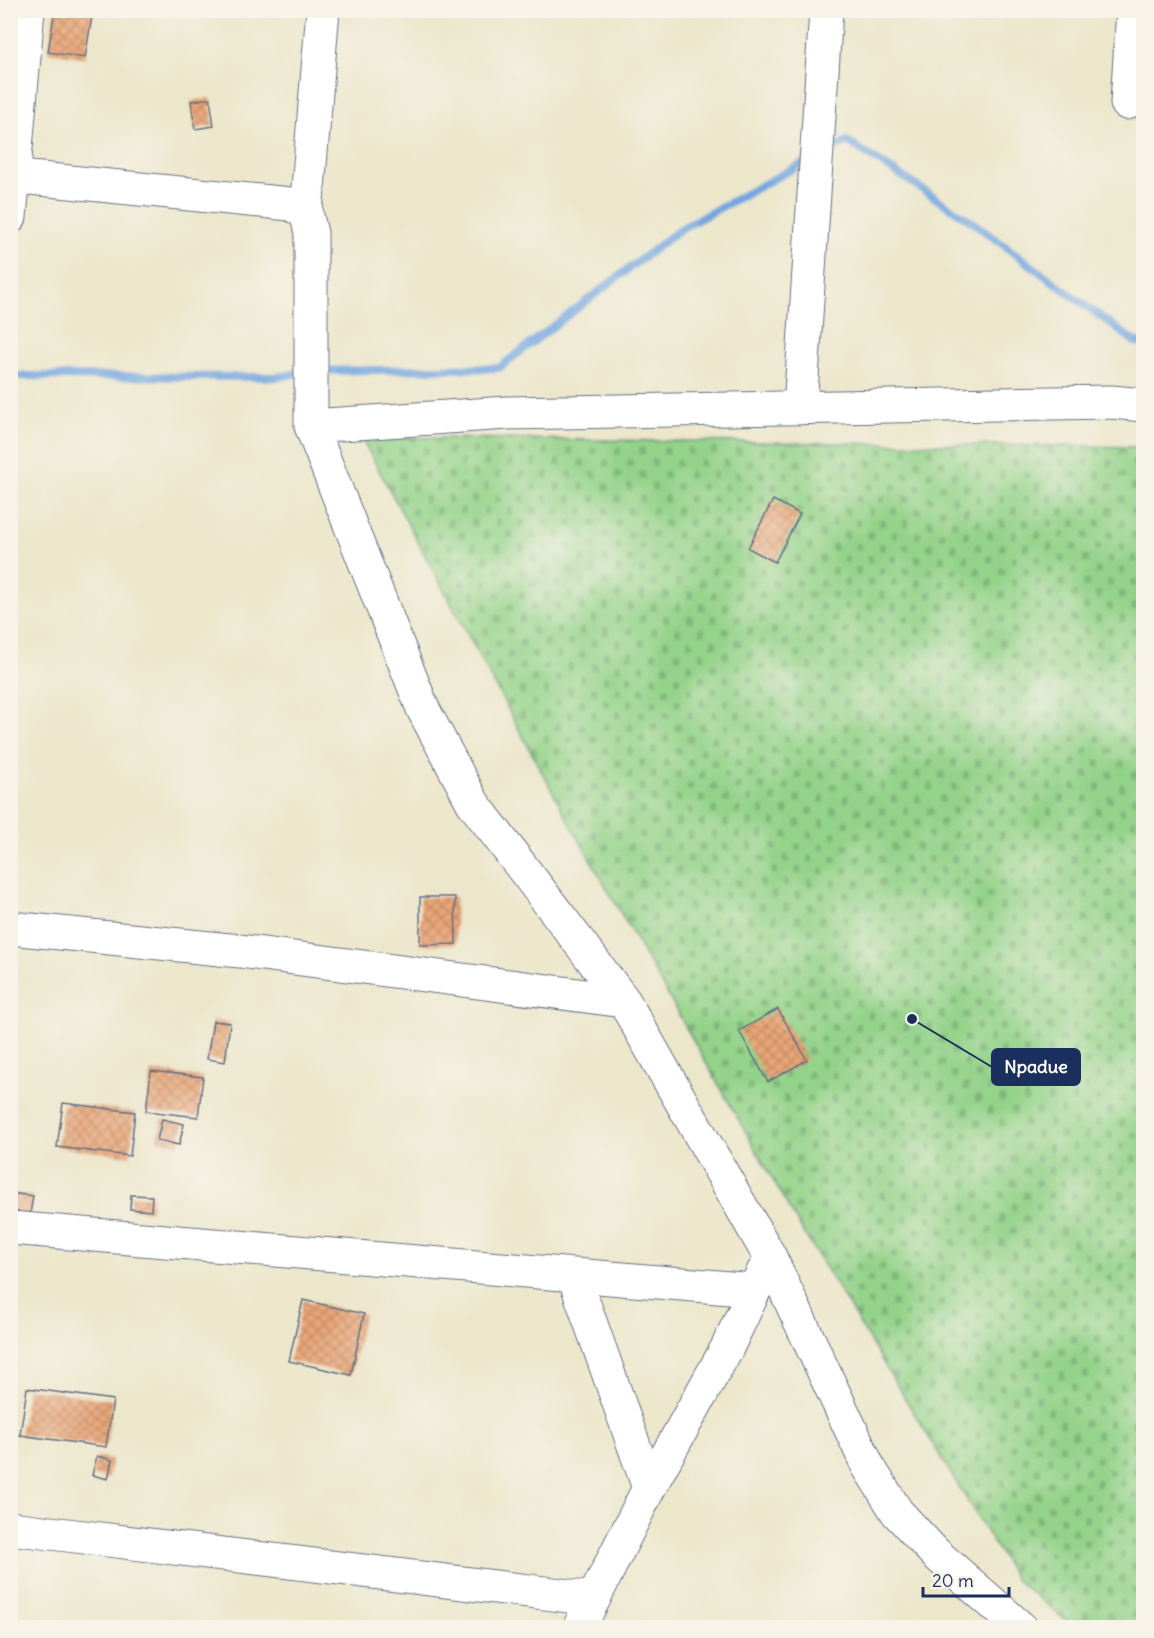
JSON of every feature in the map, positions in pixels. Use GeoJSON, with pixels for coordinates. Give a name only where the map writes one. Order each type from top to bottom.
{"type":"FeatureCollection","features":[{"type":"Feature","properties":{"kind":"street"},"geometry":{"type":"LineString","coordinates":[[10,217],[28,10]]}},
{"type":"Feature","properties":{"kind":"street"},"geometry":{"type":"LineString","coordinates":[[323,10],[306,212],[311,233],[310,426],[423,710],[473,803],[624,1001],[770,1257],[868,1466],[897,1512],[935,1553],[1021,1628]]}},
{"type":"Feature","properties":{"kind":"street"},"geometry":{"type":"LineString","coordinates":[[800,408],[826,10]]}},
{"type":"Feature","properties":{"kind":"street"},"geometry":{"type":"LineString","coordinates":[[1127,103],[1133,10]]}},
{"type":"Feature","properties":{"kind":"street"},"geometry":{"type":"LineString","coordinates":[[12,176],[290,204],[306,212]]}},
{"type":"Feature","properties":{"kind":"street"},"geometry":{"type":"LineString","coordinates":[[310,426],[507,413],[1110,402],[1143,405]]}},
{"type":"Feature","properties":{"kind":"street"},"geometry":{"type":"LineString","coordinates":[[10,928],[240,951],[624,1001]]}},
{"type":"Feature","properties":{"kind":"street"},"geometry":{"type":"LineString","coordinates":[[10,1228],[754,1290]]}},
{"type":"Feature","properties":{"kind":"street"},"geometry":{"type":"LineString","coordinates":[[579,1628],[649,1488],[686,1426],[770,1257]]}},
{"type":"Feature","properties":{"kind":"street"},"geometry":{"type":"LineString","coordinates":[[574,1276],[649,1488]]}},
{"type":"Feature","properties":{"kind":"street"},"geometry":{"type":"LineString","coordinates":[[10,1528],[594,1599]]}},
{"type":"Feature","properties":{"kind":"green space"},"geometry":{"type":"Polygon","coordinates":[[[361,437],[1143,447],[1143,1627],[1074,1627],[1016,1580],[793,1215],[569,822],[361,437]]]}},
{"type":"Feature","properties":{"kind":"building"},"geometry":{"type":"Polygon","coordinates":[[[55,10],[93,10],[85,58],[48,52],[55,10]]]}},
{"type":"Feature","properties":{"kind":"building"},"geometry":{"type":"Polygon","coordinates":[[[210,98],[214,126],[195,129],[191,101],[210,98]]]}},
{"type":"Feature","properties":{"kind":"building"},"geometry":{"type":"Polygon","coordinates":[[[773,500],[800,514],[775,562],[748,548],[773,500]]]}},
{"type":"Feature","properties":{"kind":"building"},"geometry":{"type":"Polygon","coordinates":[[[420,897],[455,897],[456,944],[420,945],[420,897]]]}},
{"type":"Feature","properties":{"kind":"building"},"geometry":{"type":"Polygon","coordinates":[[[778,1009],[807,1060],[768,1082],[739,1031],[778,1009]]]}},
{"type":"Feature","properties":{"kind":"building"},"geometry":{"type":"Polygon","coordinates":[[[213,1021],[230,1023],[225,1062],[207,1059],[213,1021]]]}},
{"type":"Feature","properties":{"kind":"building"},"geometry":{"type":"Polygon","coordinates":[[[151,1071],[203,1077],[198,1117],[146,1111],[151,1071]]]}},
{"type":"Feature","properties":{"kind":"building"},"geometry":{"type":"Polygon","coordinates":[[[63,1103],[135,1112],[130,1156],[57,1147],[63,1103]]]}},
{"type":"Feature","properties":{"kind":"building"},"geometry":{"type":"Polygon","coordinates":[[[162,1119],[184,1124],[179,1145],[157,1140],[162,1119]]]}},
{"type":"Feature","properties":{"kind":"building"},"geometry":{"type":"Polygon","coordinates":[[[10,1193],[33,1196],[29,1220],[10,1217],[10,1193]]]}},
{"type":"Feature","properties":{"kind":"building"},"geometry":{"type":"Polygon","coordinates":[[[131,1195],[152,1196],[151,1211],[130,1209],[131,1195]]]}},
{"type":"Feature","properties":{"kind":"building"},"geometry":{"type":"Polygon","coordinates":[[[303,1300],[364,1314],[351,1375],[289,1361],[303,1300]]]}},
{"type":"Feature","properties":{"kind":"building"},"geometry":{"type":"Polygon","coordinates":[[[27,1388],[113,1400],[106,1447],[20,1435],[27,1388]]]}},
{"type":"Feature","properties":{"kind":"building"},"geometry":{"type":"Polygon","coordinates":[[[97,1456],[112,1460],[108,1479],[92,1475],[97,1456]]]}},
{"type":"Feature","properties":{"kind":"waterway"},"geometry":{"type":"LineString","coordinates":[[824,153],[847,141],[971,221],[1135,342],[1144,343]]}},
{"type":"Feature","properties":{"kind":"waterway"},"geometry":{"type":"LineString","coordinates":[[317,371],[499,368],[682,228],[809,160]]}},
{"type":"Feature","properties":{"kind":"waterway"},"geometry":{"type":"LineString","coordinates":[[10,376],[277,377],[304,372]]}},
{"type":"Feature","properties":{"kind":"place","name":"Npadue"},"geometry":{"type":"Point","coordinates":[912,1019]}}]}
